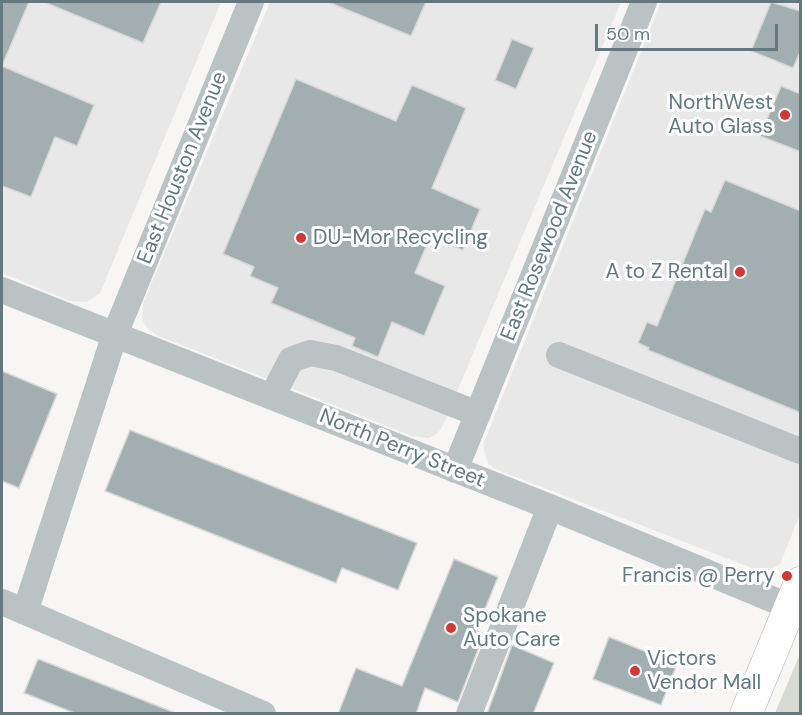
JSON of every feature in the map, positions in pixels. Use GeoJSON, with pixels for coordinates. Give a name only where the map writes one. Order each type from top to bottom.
{"type":"FeatureCollection","features":[{"type":"Feature","properties":{"kind":"main road"},"geometry":{"type":"LineString","coordinates":[[746,714],[797,600]]}},
{"type":"Feature","properties":{"kind":"street","name":"East Houston Avenue"},"geometry":{"type":"LineString","coordinates":[[25,612],[115,334],[251,2]]}},
{"type":"Feature","properties":{"kind":"street","name":"East Rosewood Avenue"},"geometry":{"type":"LineString","coordinates":[[455,470],[644,2]]}},
{"type":"Feature","properties":{"kind":"street","name":"North Perry Street"},"geometry":{"type":"LineString","coordinates":[[2,291],[550,507],[797,600]]}},
{"type":"Feature","properties":{"kind":"street"},"geometry":{"type":"LineString","coordinates":[[272,397],[291,360],[310,353],[336,358],[478,414]]}},
{"type":"Feature","properties":{"kind":"street"},"geometry":{"type":"LineString","coordinates":[[559,355],[801,451]]}},
{"type":"Feature","properties":{"kind":"street"},"geometry":{"type":"LineString","coordinates":[[470,714],[550,507]]}},
{"type":"Feature","properties":{"kind":"street"},"geometry":{"type":"LineString","coordinates":[[2,602],[264,714]]}},
{"type":"Feature","properties":{"kind":"shaded area"},"geometry":{"type":"Polygon","coordinates":[[[2,2],[221,2],[100,293],[87,302],[70,301],[2,273],[2,2]]]}},
{"type":"Feature","properties":{"kind":"shaded area"},"geometry":{"type":"Polygon","coordinates":[[[270,2],[621,2],[443,425],[438,433],[429,438],[412,436],[156,335],[146,327],[142,318],[144,301],[270,2]]]}},
{"type":"Feature","properties":{"kind":"shaded area"},"geometry":{"type":"Polygon","coordinates":[[[661,2],[800,2],[800,514],[780,564],[765,573],[495,469],[488,463],[484,452],[484,442],[661,2]]]}},
{"type":"Feature","properties":{"kind":"shaded area"},"geometry":{"type":"Polygon","coordinates":[[[800,654],[800,713],[775,713],[800,654]]]}},
{"type":"Feature","properties":{"kind":"building"},"geometry":{"type":"Polygon","coordinates":[[[2,2],[29,2],[2,66],[2,2]]]}},
{"type":"Feature","properties":{"kind":"building"},"geometry":{"type":"Polygon","coordinates":[[[44,2],[161,2],[143,43],[44,2]]]}},
{"type":"Feature","properties":{"kind":"building"},"geometry":{"type":"Polygon","coordinates":[[[328,2],[426,2],[411,36],[328,2]]]}},
{"type":"Feature","properties":{"kind":"building"},"geometry":{"type":"Polygon","coordinates":[[[771,2],[801,11],[801,50],[793,68],[751,51],[771,2]]]}},
{"type":"Feature","properties":{"kind":"building"},"geometry":{"type":"Polygon","coordinates":[[[512,39],[534,48],[516,89],[495,80],[512,39]]]}},
{"type":"Feature","properties":{"kind":"building"},"geometry":{"type":"Polygon","coordinates":[[[2,66],[94,105],[77,146],[55,137],[31,197],[2,186],[2,66]]]}},
{"type":"Feature","properties":{"kind":"building","name":"DU-Mor Recycling"},"geometry":{"type":"Polygon","coordinates":[[[296,79],[396,121],[412,85],[466,108],[432,188],[480,209],[463,250],[430,237],[415,273],[445,286],[424,336],[392,322],[378,357],[352,346],[355,338],[271,303],[278,288],[250,276],[254,267],[223,254],[296,79]]]}},
{"type":"Feature","properties":{"kind":"building","name":"NorthWest Auto Glass"},"geometry":{"type":"Polygon","coordinates":[[[781,86],[801,94],[801,152],[760,136],[781,86]]]}},
{"type":"Feature","properties":{"kind":"building","name":"A to Z Rental"},"geometry":{"type":"Polygon","coordinates":[[[725,180],[801,211],[801,413],[648,350],[649,348],[638,343],[647,322],[657,326],[705,209],[711,212],[725,180]]]}},
{"type":"Feature","properties":{"kind":"building"},"geometry":{"type":"Polygon","coordinates":[[[2,371],[57,394],[19,488],[2,481],[2,371]]]}},
{"type":"Feature","properties":{"kind":"building"},"geometry":{"type":"Polygon","coordinates":[[[130,430],[417,543],[398,590],[342,568],[336,583],[105,491],[130,430]]]}},
{"type":"Feature","properties":{"kind":"building","name":"Spokane Auto Care"},"geometry":{"type":"Polygon","coordinates":[[[454,559],[498,577],[476,631],[484,634],[458,702],[425,688],[416,714],[338,714],[356,668],[402,686],[454,559]]]}},
{"type":"Feature","properties":{"kind":"building","name":"Victors Vendor Mall"},"geometry":{"type":"Polygon","coordinates":[[[609,637],[677,664],[661,705],[593,679],[609,637]]]}},
{"type":"Feature","properties":{"kind":"building"},"geometry":{"type":"Polygon","coordinates":[[[512,645],[554,663],[533,714],[487,714],[512,645]]]}},
{"type":"Feature","properties":{"kind":"building"},"geometry":{"type":"Polygon","coordinates":[[[38,659],[173,712],[172,714],[77,714],[24,693],[38,659]]]}},
{"type":"Feature","properties":{"kind":"place","name":"NorthWest Auto Glass"},"geometry":{"type":"Point","coordinates":[785,115]}},
{"type":"Feature","properties":{"kind":"place","name":"DU-Mor Recycling"},"geometry":{"type":"Point","coordinates":[301,238]}},
{"type":"Feature","properties":{"kind":"place","name":"A to Z Rental"},"geometry":{"type":"Point","coordinates":[740,272]}},
{"type":"Feature","properties":{"kind":"place","name":"Francis @ Perry"},"geometry":{"type":"Point","coordinates":[787,576]}},
{"type":"Feature","properties":{"kind":"place","name":"Spokane Auto Care"},"geometry":{"type":"Point","coordinates":[451,628]}},
{"type":"Feature","properties":{"kind":"place","name":"Victors Vendor Mall"},"geometry":{"type":"Point","coordinates":[635,671]}}]}
